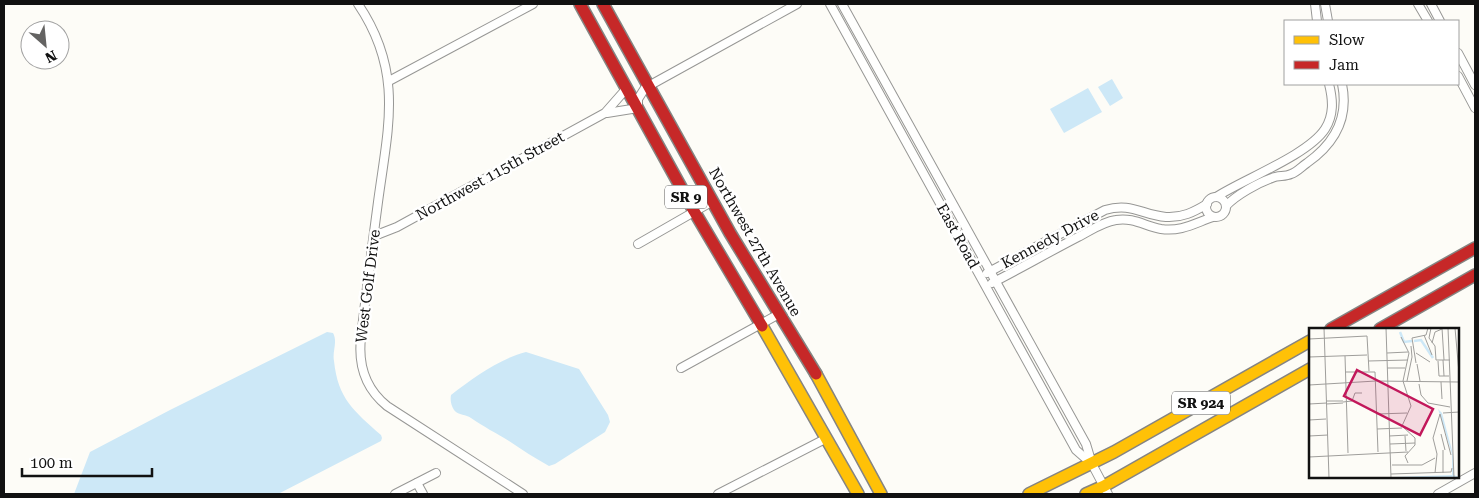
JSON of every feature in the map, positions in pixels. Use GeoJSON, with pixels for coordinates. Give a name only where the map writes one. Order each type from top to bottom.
{"type":"FeatureCollection","features":[{"type":"Feature","properties":{"kind":"main road","name":"SR 9"},"geometry":{"type":"LineString","coordinates":[[580,4],[694,211],[761,323],[858,494]]}},
{"type":"Feature","properties":{"kind":"main road","name":"Northwest 27th Avenue"},"geometry":{"type":"LineString","coordinates":[[603,4],[745,258],[808,360],[881,494]]}},
{"type":"Feature","properties":{"kind":"main road"},"geometry":{"type":"LineString","coordinates":[[1334,328],[1475,248]]}},
{"type":"Feature","properties":{"kind":"main road"},"geometry":{"type":"LineString","coordinates":[[1382,328],[1475,275]]}},
{"type":"Feature","properties":{"kind":"main road","name":"SR 924"},"geometry":{"type":"LineString","coordinates":[[1028,494],[1092,464],[1309,342]]}},
{"type":"Feature","properties":{"kind":"main road","name":"SR 924"},"geometry":{"type":"LineString","coordinates":[[1086,494],[1106,490],[1309,370]]}},
{"type":"Feature","properties":{"kind":"street","name":"West Golf Drive"},"geometry":{"type":"LineString","coordinates":[[358,4],[380,44],[389,81],[390,111],[360,346],[363,370],[370,388],[383,403],[397,414],[523,494]]}},
{"type":"Feature","properties":{"kind":"street"},"geometry":{"type":"LineString","coordinates":[[389,81],[533,4]]}},
{"type":"Feature","properties":{"kind":"street"},"geometry":{"type":"LineString","coordinates":[[638,108],[640,94],[649,86],[797,4]]}},
{"type":"Feature","properties":{"kind":"street","name":"East Road"},"geometry":{"type":"LineString","coordinates":[[830,4],[1076,450],[1092,464]]}},
{"type":"Feature","properties":{"kind":"street","name":"East Road"},"geometry":{"type":"LineString","coordinates":[[842,4],[1086,444],[1092,464],[1106,490]]}},
{"type":"Feature","properties":{"kind":"street"},"geometry":{"type":"LineString","coordinates":[[1315,4],[1317,20]]}},
{"type":"Feature","properties":{"kind":"street"},"geometry":{"type":"LineString","coordinates":[[1325,4],[1328,20]]}},
{"type":"Feature","properties":{"kind":"street"},"geometry":{"type":"LineString","coordinates":[[1418,4],[1427,20]]}},
{"type":"Feature","properties":{"kind":"street"},"geometry":{"type":"LineString","coordinates":[[1430,4],[1439,20]]}},
{"type":"Feature","properties":{"kind":"street"},"geometry":{"type":"LineString","coordinates":[[1459,55],[1475,85]]}},
{"type":"Feature","properties":{"kind":"street"},"geometry":{"type":"LineString","coordinates":[[1459,78],[1475,108]]}},
{"type":"Feature","properties":{"kind":"street","name":"Kennedy Drive"},"geometry":{"type":"LineString","coordinates":[[981,276],[1105,210],[1125,207],[1164,217],[1189,214],[1207,204],[1210,200],[1299,151],[1316,139],[1328,123],[1332,101],[1329,85]]}},
{"type":"Feature","properties":{"kind":"street","name":"Kennedy Drive"},"geometry":{"type":"LineString","coordinates":[[986,286],[1108,222],[1120,219],[1132,220],[1160,229],[1177,229],[1193,226],[1224,214],[1226,206],[1234,198],[1271,178],[1292,174],[1324,149],[1338,129],[1344,106],[1342,85]]}},
{"type":"Feature","properties":{"kind":"street","name":"Northwest 115th Street"},"geometry":{"type":"LineString","coordinates":[[374,236],[397,227],[605,113],[627,88]]}},
{"type":"Feature","properties":{"kind":"street","name":"Northwest 115th Street"},"geometry":{"type":"LineString","coordinates":[[605,113],[638,108]]}},
{"type":"Feature","properties":{"kind":"street"},"geometry":{"type":"LineString","coordinates":[[1299,151],[1305,157],[1307,163]]}},
{"type":"Feature","properties":{"kind":"street"},"geometry":{"type":"LineString","coordinates":[[1216,197],[1222,199],[1226,206]]}},
{"type":"Feature","properties":{"kind":"street"},"geometry":{"type":"LineString","coordinates":[[638,244],[713,201]]}},
{"type":"Feature","properties":{"kind":"street"},"geometry":{"type":"LineString","coordinates":[[1207,204],[1207,212],[1213,217]]}},
{"type":"Feature","properties":{"kind":"street"},"geometry":{"type":"LineString","coordinates":[[681,368],[779,314]]}},
{"type":"Feature","properties":{"kind":"street"},"geometry":{"type":"LineString","coordinates":[[718,494],[827,438]]}},
{"type":"Feature","properties":{"kind":"street"},"geometry":{"type":"LineString","coordinates":[[395,494],[436,474]]}},
{"type":"Feature","properties":{"kind":"street"},"geometry":{"type":"LineString","coordinates":[[1438,494],[1475,474]]}},
{"type":"Feature","properties":{"kind":"street"},"geometry":{"type":"LineString","coordinates":[[417,483],[423,494]]}},
{"type":"Feature","properties":{"kind":"water"},"geometry":{"type":"Polygon","coordinates":[[[1112,79],[1123,98],[1110,106],[1098,87],[1112,79]]]}},
{"type":"Feature","properties":{"kind":"water"},"geometry":{"type":"Polygon","coordinates":[[[1088,88],[1102,112],[1064,133],[1050,109],[1088,88]]]}},
{"type":"Feature","properties":{"kind":"water"},"geometry":{"type":"Polygon","coordinates":[[[327,332],[333,333],[334,336],[334,361],[339,385],[355,411],[381,435],[381,441],[278,494],[74,494],[90,452],[327,332]]]}},
{"type":"Feature","properties":{"kind":"water"},"geometry":{"type":"Polygon","coordinates":[[[526,352],[579,369],[608,415],[610,422],[605,432],[549,466],[469,417],[456,412],[451,402],[451,395],[477,376],[506,359],[526,352]]]}},
{"type":"Feature","properties":{"kind":"traffic: slow"},"geometry":{"type":"LineString","coordinates":[[762,326],[858,494]]}},
{"type":"Feature","properties":{"kind":"traffic: slow"},"geometry":{"type":"LineString","coordinates":[[1029,494],[1114,452],[1309,342]]}},
{"type":"Feature","properties":{"kind":"traffic: slow"},"geometry":{"type":"LineString","coordinates":[[1086,494],[1104,486],[1309,370]]}},
{"type":"Feature","properties":{"kind":"traffic: slow"},"geometry":{"type":"LineString","coordinates":[[816,374],[881,494]]}},
{"type":"Feature","properties":{"kind":"traffic: jam"},"geometry":{"type":"LineString","coordinates":[[580,4],[694,211],[762,326]]}},
{"type":"Feature","properties":{"kind":"traffic: jam"},"geometry":{"type":"LineString","coordinates":[[603,4],[730,233],[816,374]]}},
{"type":"Feature","properties":{"kind":"traffic: jam"},"geometry":{"type":"LineString","coordinates":[[1333,328],[1475,248]]}},
{"type":"Feature","properties":{"kind":"traffic: jam"},"geometry":{"type":"LineString","coordinates":[[1382,328],[1475,275]]}}]}
